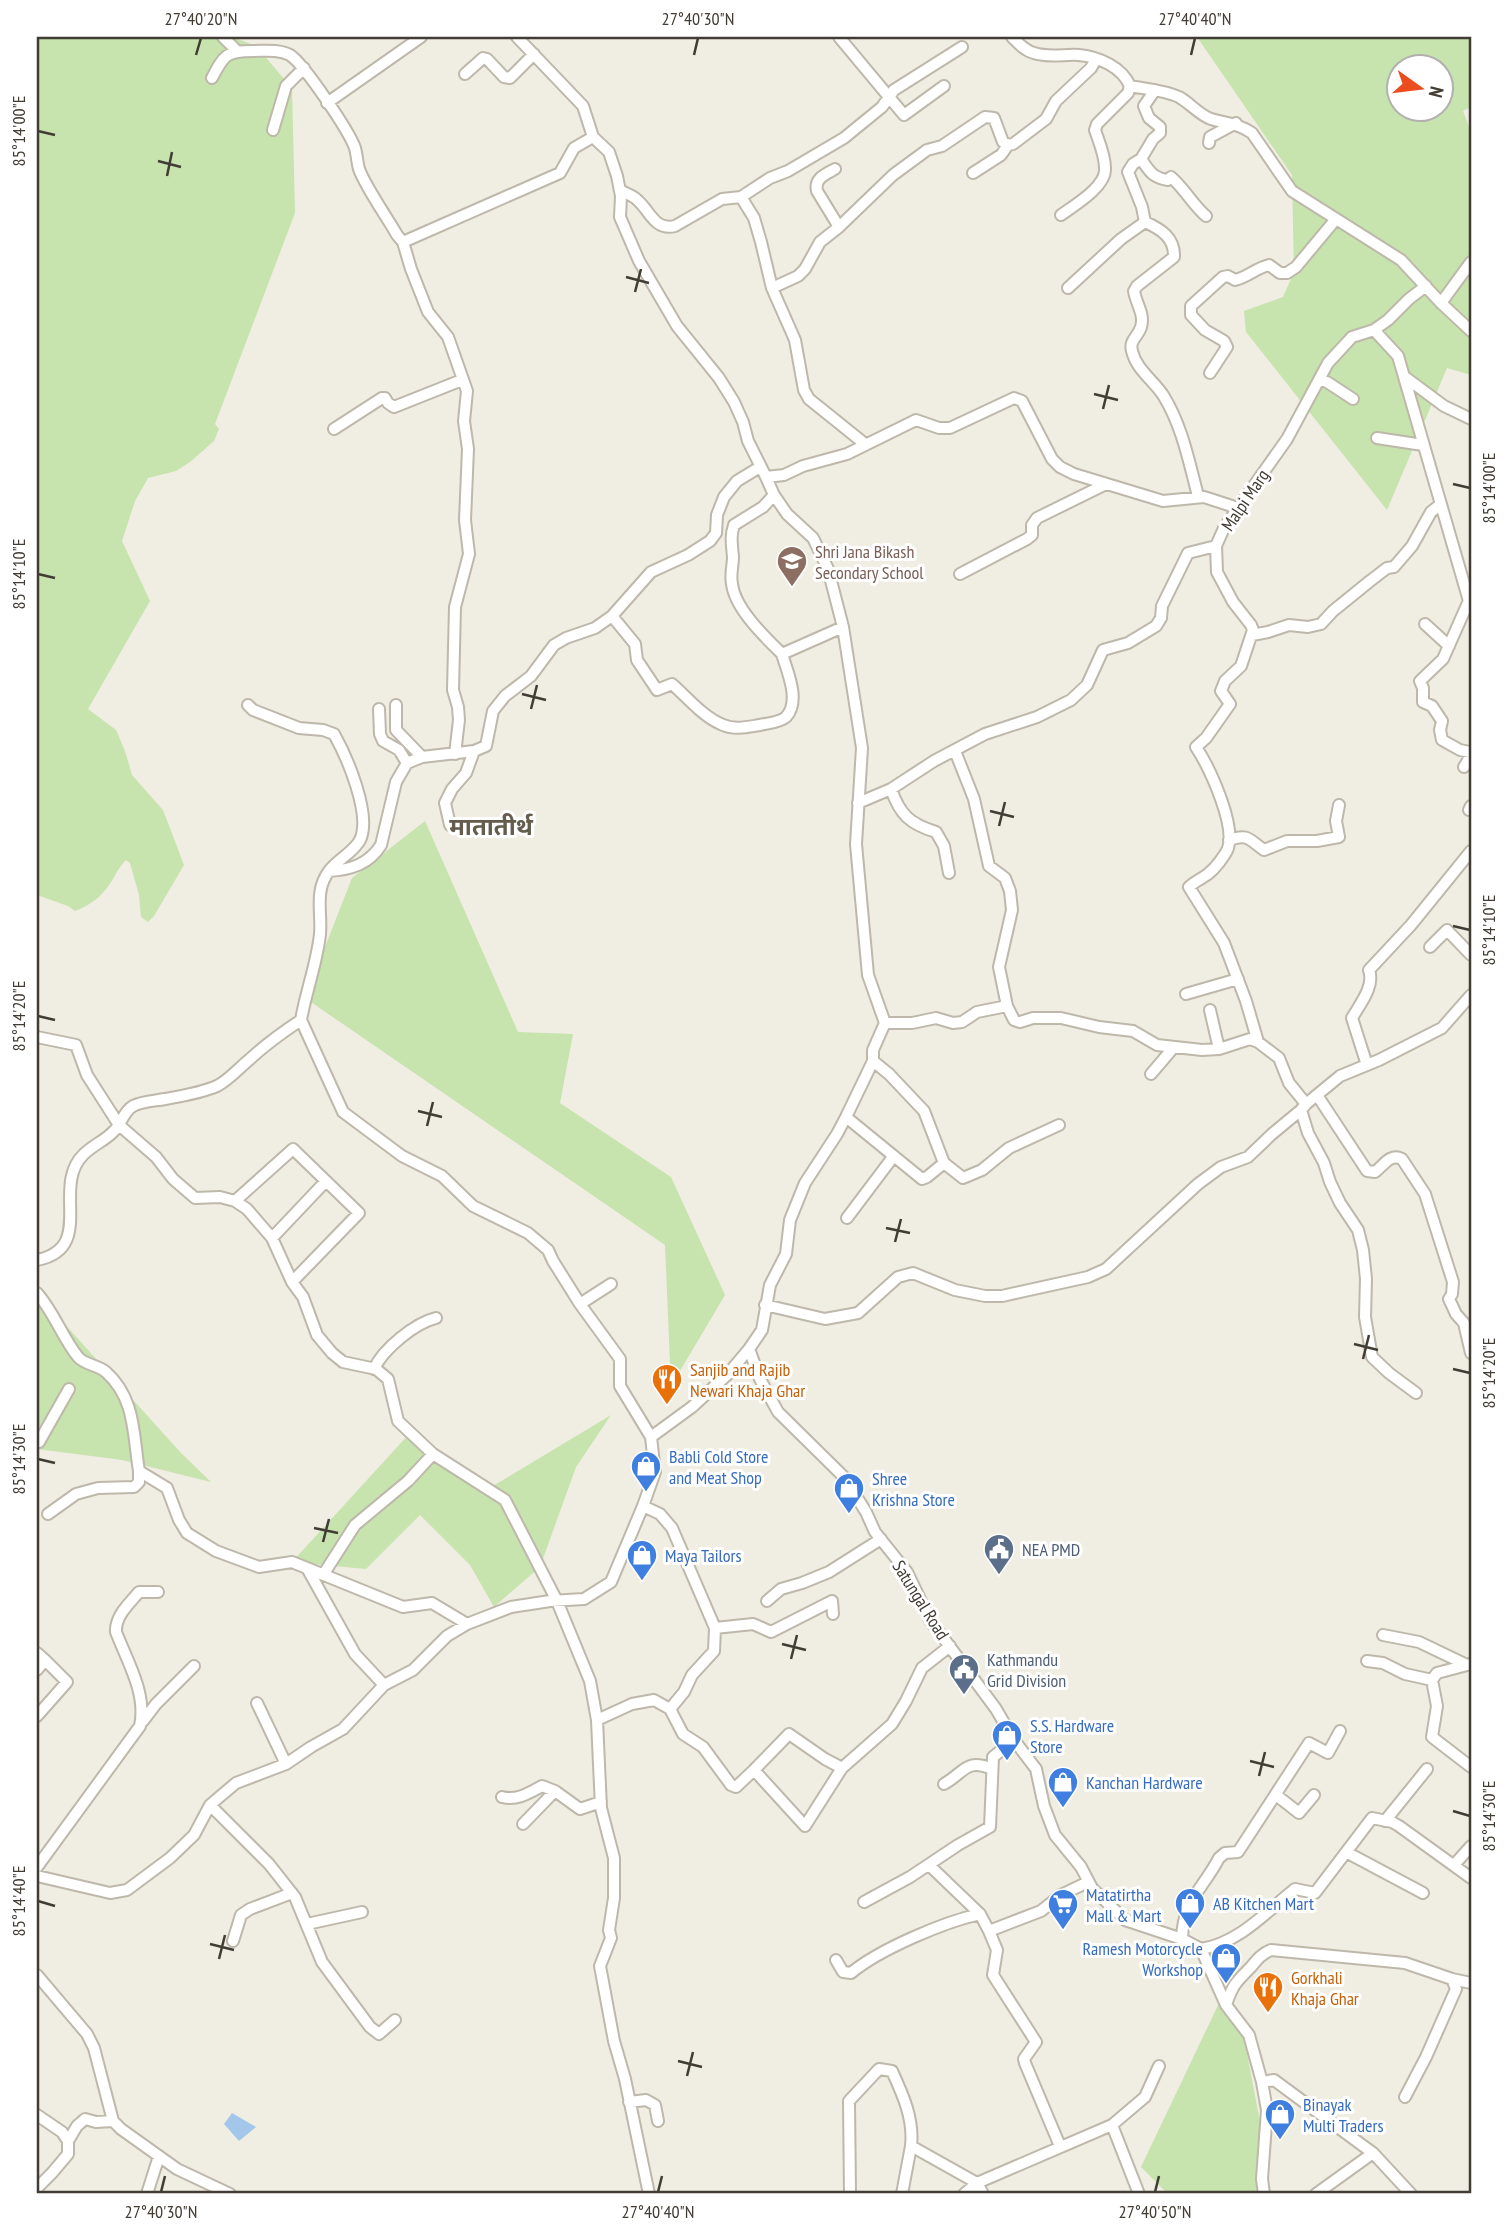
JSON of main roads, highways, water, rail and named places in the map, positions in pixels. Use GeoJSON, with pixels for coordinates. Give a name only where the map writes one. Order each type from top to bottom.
{"type":"FeatureCollection","features":[{"type":"Feature","properties":{"kind":"water"},"geometry":{"type":"Polygon","coordinates":[[[232,2113],[256,2127],[239,2141],[224,2124],[232,2113]]]}},
{"type":"Feature","properties":{"kind":"place","name":"Shri Jana Bikash Secondary School"},"geometry":{"type":"Point","coordinates":[792,588]}},
{"type":"Feature","properties":{"kind":"place","name":"Sanjib and Rajib Newari Khaja Ghar"},"geometry":{"type":"Point","coordinates":[667,1406]}},
{"type":"Feature","properties":{"kind":"place","name":"Babli Cold Store and Meat Shop"},"geometry":{"type":"Point","coordinates":[646,1493]}},
{"type":"Feature","properties":{"kind":"place","name":"Shree Krishna Store"},"geometry":{"type":"Point","coordinates":[849,1515]}},
{"type":"Feature","properties":{"kind":"place","name":"NEA PMD"},"geometry":{"type":"Point","coordinates":[999,1576]}},
{"type":"Feature","properties":{"kind":"place","name":"Maya Tailors"},"geometry":{"type":"Point","coordinates":[642,1582]}},
{"type":"Feature","properties":{"kind":"place","name":"Kathmandu Grid Division"},"geometry":{"type":"Point","coordinates":[964,1696]}},
{"type":"Feature","properties":{"kind":"place","name":"S.S. Hardware Store"},"geometry":{"type":"Point","coordinates":[1007,1762]}},
{"type":"Feature","properties":{"kind":"place","name":"Kanchan Hardware"},"geometry":{"type":"Point","coordinates":[1063,1809]}},
{"type":"Feature","properties":{"kind":"place","name":"AB Kitchen Mart"},"geometry":{"type":"Point","coordinates":[1190,1930]}},
{"type":"Feature","properties":{"kind":"place","name":"Matatirtha Mall & Mart"},"geometry":{"type":"Point","coordinates":[1063,1931]}},
{"type":"Feature","properties":{"kind":"place","name":"Ramesh Motorcycle Workshop"},"geometry":{"type":"Point","coordinates":[1226,1985]}},
{"type":"Feature","properties":{"kind":"place","name":"Gorkhali Khaja Ghar"},"geometry":{"type":"Point","coordinates":[1268,2014]}},
{"type":"Feature","properties":{"kind":"place","name":"Binayak Multi Traders"},"geometry":{"type":"Point","coordinates":[1280,2141]}},
{"type":"Feature","properties":{"kind":"district","name":"मातातीर्थ"},"geometry":{"type":"Point","coordinates":[491,826]}}]}
